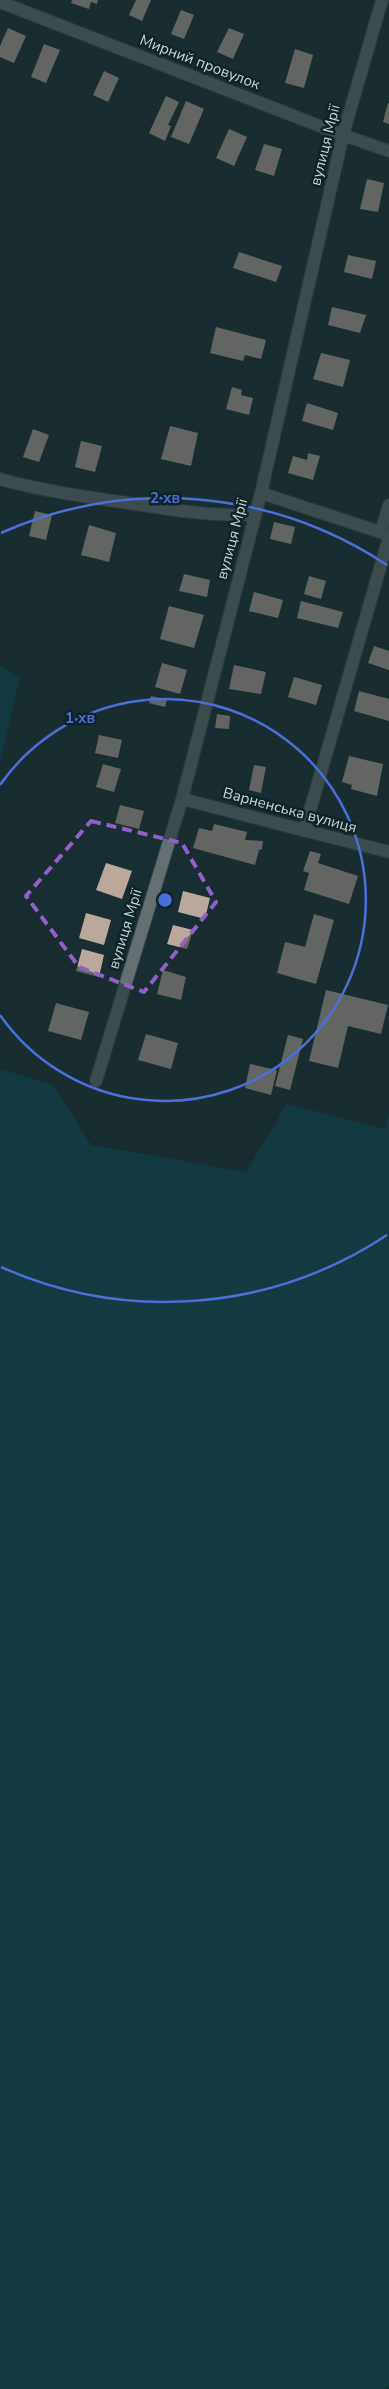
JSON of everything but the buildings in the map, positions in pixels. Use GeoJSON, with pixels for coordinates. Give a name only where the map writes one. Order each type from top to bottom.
{"type":"FeatureCollection","features":[{"type":"Feature","properties":{"kind":"street","name":"вулиця Мрії"},"geometry":{"type":"LineString","coordinates":[[96,1081],[182,799],[261,492],[343,135],[382,0]]}},
{"type":"Feature","properties":{"kind":"street","name":"Мирний провулок"},"geometry":{"type":"LineString","coordinates":[[0,2],[343,135],[389,151]]}},
{"type":"Feature","properties":{"kind":"street"},"geometry":{"type":"LineString","coordinates":[[0,479],[48,490],[185,512],[214,516],[254,515]]}},
{"type":"Feature","properties":{"kind":"street"},"geometry":{"type":"LineString","coordinates":[[261,492],[386,534]]}},
{"type":"Feature","properties":{"kind":"street"},"geometry":{"type":"LineString","coordinates":[[304,831],[386,534],[389,505]]}},
{"type":"Feature","properties":{"kind":"street","name":"Варненська вулиця"},"geometry":{"type":"LineString","coordinates":[[182,799],[389,852]]}},
{"type":"Feature","properties":{"kind":"highlighted area"},"geometry":{"type":"Polygon","coordinates":[[[91,821],[182,843],[216,902],[144,992],[79,967],[26,896],[91,821]]]}},
{"type":"Feature","properties":{"kind":"shaded area"},"geometry":{"type":"Polygon","coordinates":[[[0,666],[20,677],[0,762],[0,666]]]}},
{"type":"Feature","properties":{"kind":"shaded area"},"geometry":{"type":"Polygon","coordinates":[[[0,1069],[53,1085],[91,1145],[246,1172],[287,1104],[385,1129],[389,1114],[389,2386],[385,2389],[0,2389],[0,1069]]]}}]}
